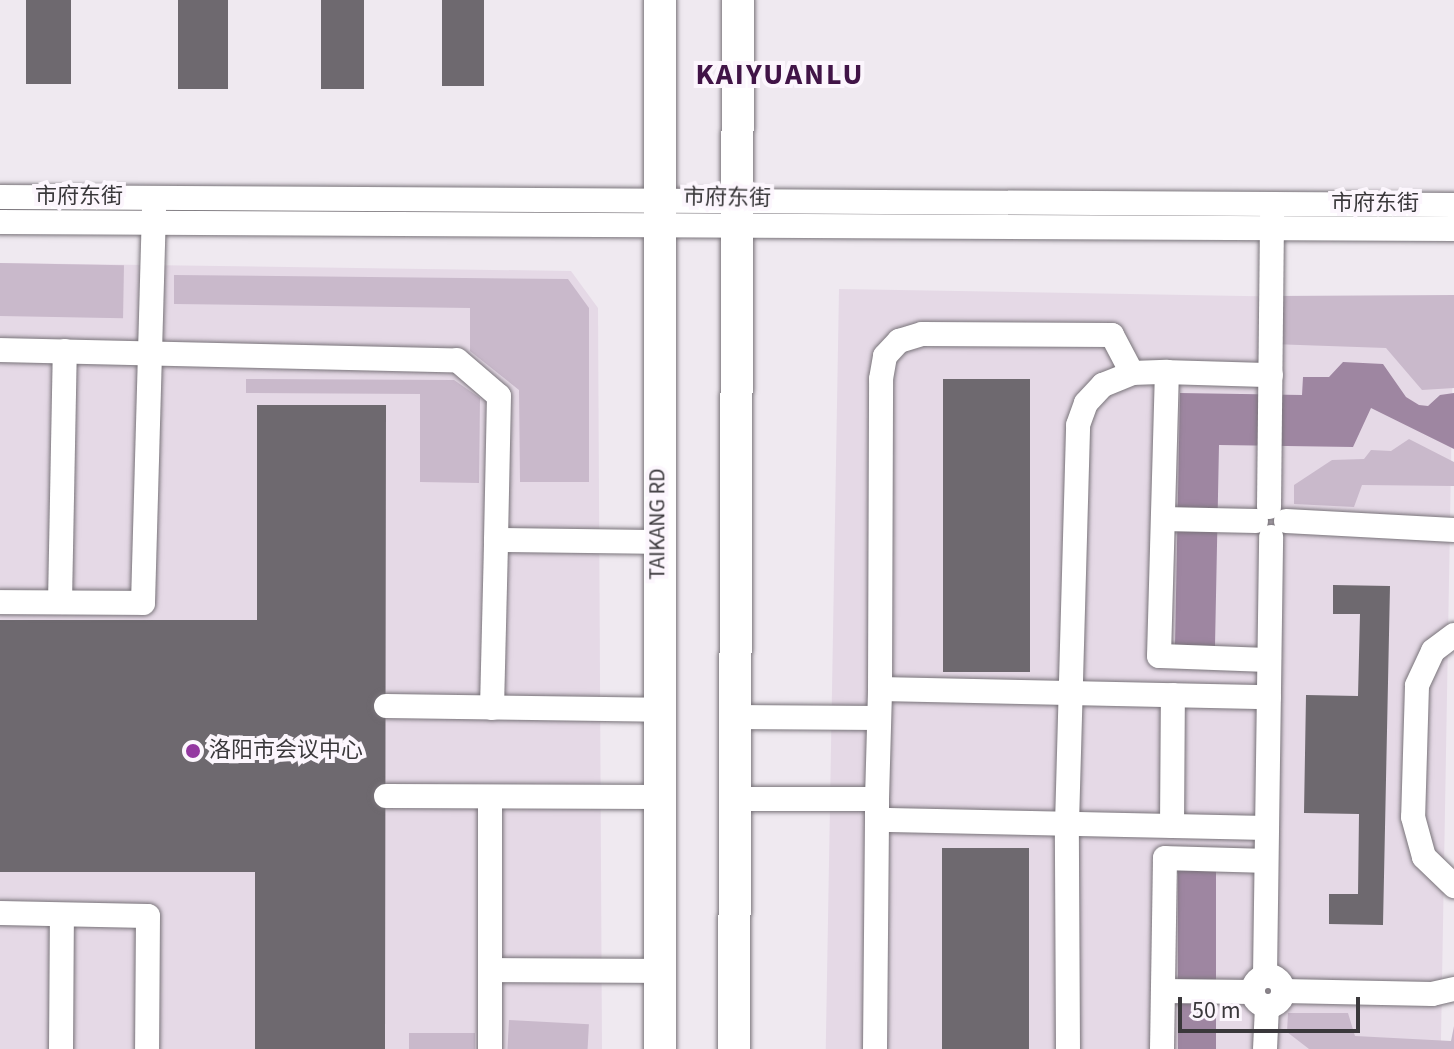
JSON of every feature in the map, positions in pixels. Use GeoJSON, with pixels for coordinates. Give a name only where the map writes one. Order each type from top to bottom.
{"type":"FeatureCollection","features":[{"type":"Feature","properties":{"kind":"main road","name":"TAIKANG RD"},"geometry":{"type":"LineString","coordinates":[[660,0],[660,1049]]}},
{"type":"Feature","properties":{"kind":"main road"},"geometry":{"type":"LineString","coordinates":[[734,1049],[732,717],[738,0]]}},
{"type":"Feature","properties":{"kind":"street","name":"市府东街"},"geometry":{"type":"LineString","coordinates":[[0,197],[154,198],[658,212]]}},
{"type":"Feature","properties":{"kind":"street"},"geometry":{"type":"LineString","coordinates":[[0,602],[143,603],[154,198]]}},
{"type":"Feature","properties":{"kind":"street","name":"市府东街"},"geometry":{"type":"LineString","coordinates":[[1272,216],[1454,205]]}},
{"type":"Feature","properties":{"kind":"street","name":"市府东街"},"geometry":{"type":"LineString","coordinates":[[0,222],[154,224],[736,212],[1272,216],[1454,229]]}},
{"type":"Feature","properties":{"kind":"street"},"geometry":{"type":"LineString","coordinates":[[1265,1049],[1272,216]]}},
{"type":"Feature","properties":{"kind":"street"},"geometry":{"type":"LineString","coordinates":[[875,1049],[881,379],[885,356],[899,341],[922,334],[1112,335],[1132,373]]}},
{"type":"Feature","properties":{"kind":"street"},"geometry":{"type":"LineString","coordinates":[[0,350],[457,360],[499,396],[492,708]]}},
{"type":"Feature","properties":{"kind":"street"},"geometry":{"type":"LineString","coordinates":[[60,602],[65,351]]}},
{"type":"Feature","properties":{"kind":"street"},"geometry":{"type":"LineString","coordinates":[[1068,1049],[1067,824],[1078,425],[1086,403],[1103,385],[1132,373],[1167,372],[1271,382]]}},
{"type":"Feature","properties":{"kind":"street"},"geometry":{"type":"LineString","coordinates":[[1167,372],[1169,519],[1159,656],[1269,660]]}},
{"type":"Feature","properties":{"kind":"street"},"geometry":{"type":"LineString","coordinates":[[1169,519],[1454,530]]}},
{"type":"Feature","properties":{"kind":"street"},"geometry":{"type":"LineString","coordinates":[[496,540],[658,542]]}},
{"type":"Feature","properties":{"kind":"street"},"geometry":{"type":"LineString","coordinates":[[1454,635],[1433,651],[1417,686],[1413,817],[1424,857],[1454,886]]}},
{"type":"Feature","properties":{"kind":"street"},"geometry":{"type":"LineString","coordinates":[[880,689],[1269,697]]}},
{"type":"Feature","properties":{"kind":"street"},"geometry":{"type":"LineString","coordinates":[[1172,826],[1173,695]]}},
{"type":"Feature","properties":{"kind":"street"},"geometry":{"type":"LineString","coordinates":[[386,706],[659,710]]}},
{"type":"Feature","properties":{"kind":"street"},"geometry":{"type":"LineString","coordinates":[[732,717],[879,718]]}},
{"type":"Feature","properties":{"kind":"street"},"geometry":{"type":"LineString","coordinates":[[386,796],[659,797]]}},
{"type":"Feature","properties":{"kind":"street"},"geometry":{"type":"LineString","coordinates":[[490,797],[490,1049]]}},
{"type":"Feature","properties":{"kind":"street"},"geometry":{"type":"LineString","coordinates":[[733,799],[1067,824],[1267,828]]}},
{"type":"Feature","properties":{"kind":"street"},"geometry":{"type":"LineString","coordinates":[[1162,1049],[1168,991],[1165,858],[1266,861]]}},
{"type":"Feature","properties":{"kind":"street"},"geometry":{"type":"LineString","coordinates":[[0,913],[148,916],[147,1049]]}},
{"type":"Feature","properties":{"kind":"street"},"geometry":{"type":"LineString","coordinates":[[61,1049],[62,915]]}},
{"type":"Feature","properties":{"kind":"street"},"geometry":{"type":"LineString","coordinates":[[490,970],[660,971]]}},
{"type":"Feature","properties":{"kind":"street"},"geometry":{"type":"LineString","coordinates":[[1168,991],[1432,994],[1454,989]]}},
{"type":"Feature","properties":{"kind":"shaded area"},"geometry":{"type":"Polygon","coordinates":[[[0,263],[571,271],[598,308],[602,1049],[0,1049],[0,263]]]}},
{"type":"Feature","properties":{"kind":"shaded area"},"geometry":{"type":"Polygon","coordinates":[[[0,263],[124,265],[123,318],[0,316],[0,263]]]}},
{"type":"Feature","properties":{"kind":"shaded area"},"geometry":{"type":"Polygon","coordinates":[[[174,275],[568,279],[589,308],[589,482],[520,482],[519,390],[470,351],[470,308],[174,304],[174,275]]]}},
{"type":"Feature","properties":{"kind":"shaded area"},"geometry":{"type":"Polygon","coordinates":[[[839,289],[1454,300],[1441,1049],[826,1049],[839,289]]]}},
{"type":"Feature","properties":{"kind":"shaded area"},"geometry":{"type":"Polygon","coordinates":[[[1454,295],[1454,388],[1422,390],[1386,348],[1271,344],[1272,296],[1454,295]]]}},
{"type":"Feature","properties":{"kind":"shaded area"},"geometry":{"type":"Polygon","coordinates":[[[1343,362],[1383,364],[1406,397],[1419,405],[1428,406],[1440,395],[1454,393],[1454,449],[1371,408],[1353,447],[1219,445],[1215,646],[1175,645],[1180,393],[1302,395],[1303,377],[1329,377],[1343,362]]]}},
{"type":"Feature","properties":{"kind":"shaded area"},"geometry":{"type":"Polygon","coordinates":[[[246,379],[454,380],[480,398],[479,483],[420,482],[420,394],[246,393],[246,379]]]}},
{"type":"Feature","properties":{"kind":"shaded area"},"geometry":{"type":"Polygon","coordinates":[[[1409,439],[1454,462],[1454,486],[1362,485],[1354,507],[1294,504],[1294,485],[1332,460],[1364,459],[1371,450],[1391,451],[1409,439]]]}},
{"type":"Feature","properties":{"kind":"shaded area"},"geometry":{"type":"Polygon","coordinates":[[[1178,867],[1216,867],[1216,1049],[1178,1049],[1178,867]]]}},
{"type":"Feature","properties":{"kind":"shaded area"},"geometry":{"type":"Polygon","coordinates":[[[1288,1013],[1348,1013],[1355,1036],[1451,1041],[1454,1026],[1454,1049],[1309,1049],[1287,1032],[1288,1013]]]}},
{"type":"Feature","properties":{"kind":"shaded area"},"geometry":{"type":"Polygon","coordinates":[[[509,1020],[589,1024],[588,1049],[507,1049],[509,1020]]]}},
{"type":"Feature","properties":{"kind":"shaded area"},"geometry":{"type":"Polygon","coordinates":[[[409,1033],[475,1033],[475,1049],[409,1049],[409,1033]]]}},
{"type":"Feature","properties":{"kind":"building"},"geometry":{"type":"Polygon","coordinates":[[[26,0],[71,0],[71,84],[26,84],[26,0]]]}},
{"type":"Feature","properties":{"kind":"building"},"geometry":{"type":"Polygon","coordinates":[[[178,0],[228,0],[228,89],[178,89],[178,0]]]}},
{"type":"Feature","properties":{"kind":"building"},"geometry":{"type":"Polygon","coordinates":[[[321,0],[364,0],[364,89],[321,89],[321,0]]]}},
{"type":"Feature","properties":{"kind":"building"},"geometry":{"type":"Polygon","coordinates":[[[442,0],[484,0],[484,86],[442,86],[442,0]]]}},
{"type":"Feature","properties":{"kind":"building"},"geometry":{"type":"Polygon","coordinates":[[[943,379],[1030,379],[1030,672],[943,672],[943,379]]]}},
{"type":"Feature","properties":{"kind":"building","name":"洛阳市会议中心"},"geometry":{"type":"Polygon","coordinates":[[[257,405],[386,405],[385,1049],[255,1049],[255,872],[0,872],[0,620],[257,620],[257,405]]]}},
{"type":"Feature","properties":{"kind":"building"},"geometry":{"type":"Polygon","coordinates":[[[1333,585],[1390,586],[1383,925],[1329,924],[1329,894],[1358,894],[1359,814],[1304,813],[1306,695],[1358,696],[1360,614],[1333,614],[1333,585]]]}},
{"type":"Feature","properties":{"kind":"building"},"geometry":{"type":"Polygon","coordinates":[[[942,848],[1029,848],[1029,1049],[942,1049],[942,848]]]}},
{"type":"Feature","properties":{"kind":"place","name":"洛阳市会议中心"},"geometry":{"type":"Point","coordinates":[193,751]}},
{"type":"Feature","properties":{"kind":"district","name":"KAIYUANLU"},"geometry":{"type":"Point","coordinates":[780,75]}}]}
